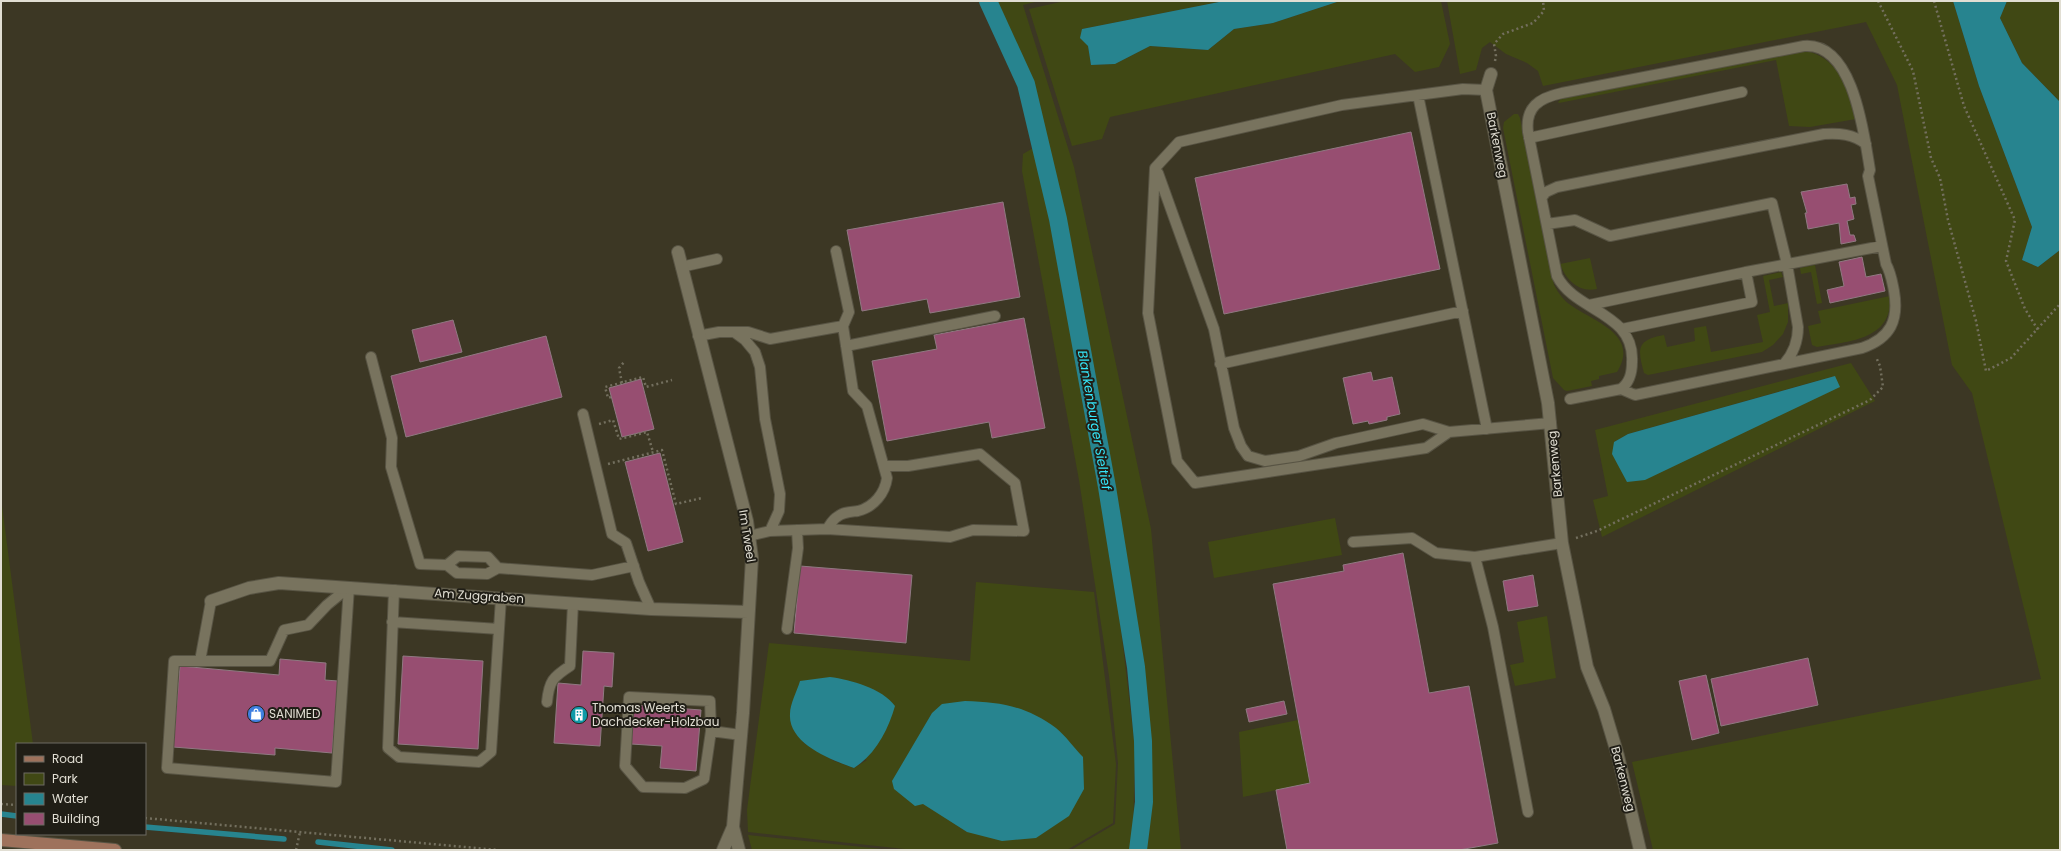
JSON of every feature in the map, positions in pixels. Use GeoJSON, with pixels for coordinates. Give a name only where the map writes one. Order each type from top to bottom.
{"type":"FeatureCollection","features":[{"type":"Feature","properties":{"kind":"main road"},"geometry":{"type":"LineString","coordinates":[[1,840],[115,850]]}},
{"type":"Feature","properties":{"kind":"street","name":"Barkenweg"},"geometry":{"type":"LineString","coordinates":[[1491,74],[1486,90],[1551,423],[1562,543],[1587,667],[1604,709],[1618,756],[1640,850]]}},
{"type":"Feature","properties":{"kind":"street","name":"Im Tweel"},"geometry":{"type":"LineString","coordinates":[[678,252],[698,336],[747,521],[752,558],[741,735],[733,827],[723,850]]}},
{"type":"Feature","properties":{"kind":"street","name":"Am Zuggraben"},"geometry":{"type":"LineString","coordinates":[[211,601],[249,588],[279,583],[651,609],[748,612]]}},
{"type":"Feature","properties":{"kind":"street","name":"Im Tweel"},"geometry":{"type":"LineString","coordinates":[[733,827],[739,850]]}},
{"type":"Feature","properties":{"kind":"lane"},"geometry":{"type":"LineString","coordinates":[[1570,399],[1621,389],[1635,395],[1871,345],[1879,340],[1891,328],[1896,310],[1890,272],[1886,264],[1868,176],[1870,170],[1858,103],[1841,68],[1826,51],[1820,47],[1808,45],[1551,95],[1536,104],[1531,109],[1527,125],[1529,138],[1559,280],[1571,292],[1622,329],[1628,338],[1633,358],[1631,376],[1621,389]]}},
{"type":"Feature","properties":{"kind":"lane"},"geometry":{"type":"LineString","coordinates":[[1449,432],[1426,448],[1195,483],[1177,461],[1148,313],[1156,168],[1179,142],[1342,105],[1463,89],[1486,90]]}},
{"type":"Feature","properties":{"kind":"lane"},"geometry":{"type":"LineString","coordinates":[[1529,138],[1742,92]]}},
{"type":"Feature","properties":{"kind":"lane"},"geometry":{"type":"LineString","coordinates":[[1418,95],[1487,429]]}},
{"type":"Feature","properties":{"kind":"lane"},"geometry":{"type":"LineString","coordinates":[[1542,197],[1546,192],[1557,187],[1834,133],[1854,137],[1866,144]]}},
{"type":"Feature","properties":{"kind":"lane"},"geometry":{"type":"LineString","coordinates":[[1156,168],[1214,329],[1234,428],[1241,446],[1248,456],[1264,461],[1299,456],[1336,443],[1423,424],[1449,432],[1551,423]]}},
{"type":"Feature","properties":{"kind":"lane"},"geometry":{"type":"LineString","coordinates":[[1547,224],[1575,220],[1610,236],[1772,203],[1787,264],[1796,312],[1798,335],[1793,351],[1784,364]]}},
{"type":"Feature","properties":{"kind":"lane"},"geometry":{"type":"LineString","coordinates":[[1589,305],[1746,272],[1882,246]]}},
{"type":"Feature","properties":{"kind":"lane"},"geometry":{"type":"LineString","coordinates":[[827,529],[836,517],[847,512],[859,510],[875,502],[886,486],[887,478],[885,466],[867,406],[853,390],[843,326],[849,312],[836,251]]}},
{"type":"Feature","properties":{"kind":"lane"},"geometry":{"type":"LineString","coordinates":[[681,267],[717,259]]}},
{"type":"Feature","properties":{"kind":"lane"},"geometry":{"type":"LineString","coordinates":[[1622,329],[1752,302],[1746,272]]}},
{"type":"Feature","properties":{"kind":"lane"},"geometry":{"type":"LineString","coordinates":[[1220,364],[1463,311]]}},
{"type":"Feature","properties":{"kind":"lane"},"geometry":{"type":"LineString","coordinates":[[846,346],[995,316]]}},
{"type":"Feature","properties":{"kind":"lane"},"geometry":{"type":"LineString","coordinates":[[698,336],[719,332],[748,332],[770,339],[843,326]]}},
{"type":"Feature","properties":{"kind":"lane"},"geometry":{"type":"LineString","coordinates":[[734,332],[745,340],[755,352],[760,367],[765,419],[780,494],[779,511],[770,531]]}},
{"type":"Feature","properties":{"kind":"lane"},"geometry":{"type":"LineString","coordinates":[[371,357],[392,438],[391,467],[420,564],[447,566],[457,573],[487,574],[498,568],[592,575],[634,566]]}},
{"type":"Feature","properties":{"kind":"lane"},"geometry":{"type":"LineString","coordinates":[[583,414],[612,534],[626,543],[651,609]]}},
{"type":"Feature","properties":{"kind":"lane"},"geometry":{"type":"LineString","coordinates":[[749,536],[770,531],[827,529],[950,537],[973,530],[1024,532],[1015,483],[980,454],[908,466],[885,466]]}},
{"type":"Feature","properties":{"kind":"lane"},"geometry":{"type":"LineString","coordinates":[[787,629],[798,548],[797,530]]}},
{"type":"Feature","properties":{"kind":"lane"},"geometry":{"type":"LineString","coordinates":[[1353,542],[1412,538],[1436,553],[1475,557],[1562,543]]}},
{"type":"Feature","properties":{"kind":"lane"},"geometry":{"type":"LineString","coordinates":[[447,566],[458,556],[488,558],[498,568]]}},
{"type":"Feature","properties":{"kind":"lane"},"geometry":{"type":"LineString","coordinates":[[1475,557],[1493,627],[1528,812]]}},
{"type":"Feature","properties":{"kind":"lane"},"geometry":{"type":"LineString","coordinates":[[349,587],[336,782],[167,768],[174,661],[270,661],[284,630],[308,625],[327,605],[349,587]]}},
{"type":"Feature","properties":{"kind":"lane"},"geometry":{"type":"LineString","coordinates":[[394,590],[388,748],[399,757],[479,762],[492,752],[501,598]]}},
{"type":"Feature","properties":{"kind":"lane"},"geometry":{"type":"LineString","coordinates":[[200,660],[211,601]]}},
{"type":"Feature","properties":{"kind":"lane"},"geometry":{"type":"LineString","coordinates":[[547,702],[548,687],[555,676],[570,666],[573,604]]}},
{"type":"Feature","properties":{"kind":"lane"},"geometry":{"type":"LineString","coordinates":[[392,622],[499,629]]}},
{"type":"Feature","properties":{"kind":"lane"},"geometry":{"type":"LineString","coordinates":[[629,697],[710,701],[711,731],[704,779],[685,788],[643,787],[625,766],[629,697]]}},
{"type":"Feature","properties":{"kind":"lane"},"geometry":{"type":"LineString","coordinates":[[711,731],[741,735]]}},
{"type":"Feature","properties":{"kind":"path"},"geometry":{"type":"LineString","coordinates":[[1491,74],[1496,56],[1494,44],[1503,34],[1534,23],[1544,11],[1543,1]]}},
{"type":"Feature","properties":{"kind":"path"},"geometry":{"type":"LineString","coordinates":[[1878,1],[1913,71],[1931,158],[1940,178],[1948,220],[1976,320],[1986,371],[2011,358],[2060,304]]}},
{"type":"Feature","properties":{"kind":"path"},"geometry":{"type":"LineString","coordinates":[[1934,1],[1964,106],[2015,220],[2006,261],[2025,309],[2038,330]]}},
{"type":"Feature","properties":{"kind":"path"},"geometry":{"type":"LineString","coordinates":[[1562,543],[1598,531],[1870,400],[1883,387],[1880,366],[1871,345]]}},
{"type":"Feature","properties":{"kind":"path"},"geometry":{"type":"LineString","coordinates":[[622,383],[619,368],[625,361]]}},
{"type":"Feature","properties":{"kind":"path"},"geometry":{"type":"LineString","coordinates":[[611,397],[608,398],[606,387],[644,377],[646,387],[672,380]]}},
{"type":"Feature","properties":{"kind":"path"},"geometry":{"type":"LineString","coordinates":[[586,427],[613,420],[619,440],[647,432],[653,452]]}},
{"type":"Feature","properties":{"kind":"path"},"geometry":{"type":"LineString","coordinates":[[596,467],[662,450],[676,504],[702,498]]}},
{"type":"Feature","properties":{"kind":"path"},"geometry":{"type":"LineString","coordinates":[[1,804],[16,805]]}},
{"type":"Feature","properties":{"kind":"path"},"geometry":{"type":"LineString","coordinates":[[146,818],[498,850]]}},
{"type":"Feature","properties":{"kind":"path"},"geometry":{"type":"LineString","coordinates":[[296,850],[300,832]]}},
{"type":"Feature","properties":{"kind":"green space"},"geometry":{"type":"Polygon","coordinates":[[[995,1],[1039,1],[1023,5],[1074,167],[1151,529],[1181,850],[1142,850],[1149,801],[1143,704],[1115,500],[1081,316],[1032,86],[995,1]]]}},
{"type":"Feature","properties":{"kind":"green space"},"geometry":{"type":"Polygon","coordinates":[[[1065,1],[1224,1],[1082,29],[1088,46],[1091,65],[1115,64],[1150,46],[1208,50],[1234,29],[1273,23],[1340,1],[1441,1],[1450,44],[1439,67],[1415,72],[1395,54],[1110,117],[1102,139],[1072,146],[1029,9],[1065,1]]]}},
{"type":"Feature","properties":{"kind":"green space"},"geometry":{"type":"Polygon","coordinates":[[[1447,1],[1953,1],[1979,86],[2032,227],[2022,260],[2038,267],[2060,250],[2060,850],[1653,850],[1632,762],[2041,679],[1972,393],[1952,365],[1897,85],[1866,22],[1543,86],[1538,71],[1527,63],[1506,54],[1490,42],[1482,48],[1476,70],[1460,74],[1447,1]]]}},
{"type":"Feature","properties":{"kind":"green space"},"geometry":{"type":"Polygon","coordinates":[[[2007,1],[2060,1],[2060,102],[2022,63],[2000,18],[2007,1]]]}},
{"type":"Feature","properties":{"kind":"green space"},"geometry":{"type":"Polygon","coordinates":[[[1805,51],[1816,54],[1826,60],[1841,76],[1854,108],[1856,119],[1810,127],[1789,126],[1776,60],[1558,102],[1561,99],[1805,51]]]}},
{"type":"Feature","properties":{"kind":"green space"},"geometry":{"type":"Polygon","coordinates":[[[1514,114],[1518,114],[1520,118],[1554,285],[1569,304],[1612,331],[1619,339],[1623,348],[1623,359],[1617,372],[1599,376],[1599,379],[1591,381],[1592,386],[1567,391],[1564,390],[1553,378],[1503,128],[1504,122],[1514,114]]]}},
{"type":"Feature","properties":{"kind":"green space"},"geometry":{"type":"Polygon","coordinates":[[[1035,147],[1097,463],[1115,579],[1135,748],[1133,836],[1130,850],[1071,850],[1115,824],[1118,763],[1109,676],[1079,480],[1022,171],[1023,154],[1035,147]]]}},
{"type":"Feature","properties":{"kind":"green space"},"geometry":{"type":"Polygon","coordinates":[[[1590,258],[1597,289],[1590,290],[1574,284],[1566,275],[1560,264],[1590,258]]]}},
{"type":"Feature","properties":{"kind":"green space"},"geometry":{"type":"Polygon","coordinates":[[[1815,265],[1822,303],[1817,304],[1811,272],[1801,274],[1800,268],[1815,265]]]}},
{"type":"Feature","properties":{"kind":"green space"},"geometry":{"type":"Polygon","coordinates":[[[1781,272],[1783,277],[1769,280],[1774,306],[1788,303],[1788,322],[1783,334],[1773,345],[1762,352],[1648,375],[1644,373],[1640,357],[1641,346],[1648,340],[1655,337],[1664,335],[1667,347],[1695,341],[1694,328],[1706,326],[1711,352],[1763,342],[1757,315],[1770,312],[1763,276],[1781,272]]]}},
{"type":"Feature","properties":{"kind":"green space"},"geometry":{"type":"Polygon","coordinates":[[[1890,296],[1889,311],[1884,322],[1877,330],[1867,336],[1842,343],[1817,347],[1812,345],[1808,326],[1821,323],[1818,311],[1890,296]]]}},
{"type":"Feature","properties":{"kind":"green space"},"geometry":{"type":"Polygon","coordinates":[[[1851,363],[1875,401],[1602,537],[1593,500],[1608,496],[1595,430],[1851,363]],[[1834,376],[1628,434],[1614,442],[1834,376]]]}},
{"type":"Feature","properties":{"kind":"green space"},"geometry":{"type":"Polygon","coordinates":[[[1,498],[33,743],[16,743],[16,786],[1,785],[1,498]]]}},
{"type":"Feature","properties":{"kind":"green space"},"geometry":{"type":"Polygon","coordinates":[[[1335,518],[1342,555],[1214,578],[1208,542],[1335,518]]]}},
{"type":"Feature","properties":{"kind":"green space"},"geometry":{"type":"Polygon","coordinates":[[[976,582],[1094,592],[1116,764],[1113,823],[1067,850],[914,850],[748,832],[747,810],[769,643],[970,661],[976,582]],[[932,713],[919,737],[923,803],[967,832],[932,713]],[[802,742],[834,761],[854,768],[867,760],[802,742]]]}},
{"type":"Feature","properties":{"kind":"green space"},"geometry":{"type":"Polygon","coordinates":[[[1547,616],[1556,678],[1515,686],[1510,665],[1524,662],[1517,622],[1547,616]]]}},
{"type":"Feature","properties":{"kind":"green space"},"geometry":{"type":"Polygon","coordinates":[[[1298,720],[1310,783],[1243,797],[1239,732],[1298,720]]]}},
{"type":"Feature","properties":{"kind":"green space"},"geometry":{"type":"Polygon","coordinates":[[[748,835],[891,850],[752,850],[748,835]]]}},
{"type":"Feature","properties":{"kind":"water"},"geometry":{"type":"Polygon","coordinates":[[[1224,1],[1340,1],[1273,23],[1234,29],[1208,50],[1150,46],[1115,64],[1091,65],[1088,46],[1080,38],[1082,29],[1224,1]]]}},
{"type":"Feature","properties":{"kind":"water"},"geometry":{"type":"Polygon","coordinates":[[[1953,1],[2007,1],[2000,18],[2022,63],[2060,102],[2060,250],[2038,267],[2022,260],[2032,227],[1979,86],[1953,1]]]}},
{"type":"Feature","properties":{"kind":"water"},"geometry":{"type":"Polygon","coordinates":[[[1835,376],[1840,387],[1645,480],[1627,482],[1612,454],[1614,442],[1628,434],[1835,376]]]}},
{"type":"Feature","properties":{"kind":"water"},"geometry":{"type":"Polygon","coordinates":[[[830,677],[847,680],[866,686],[882,694],[895,706],[889,724],[875,749],[854,768],[813,749],[796,734],[791,725],[790,710],[800,681],[830,677]]]}},
{"type":"Feature","properties":{"kind":"water"},"geometry":{"type":"Polygon","coordinates":[[[965,701],[1002,704],[1024,710],[1056,728],[1067,738],[1083,757],[1084,789],[1069,816],[1036,838],[1002,841],[967,832],[923,804],[915,806],[894,789],[892,781],[932,713],[942,704],[965,701]]]}},
{"type":"Feature","properties":{"kind":"building"},"geometry":{"type":"Polygon","coordinates":[[[1411,132],[1440,269],[1224,314],[1195,178],[1411,132]]]}},
{"type":"Feature","properties":{"kind":"building"},"geometry":{"type":"Polygon","coordinates":[[[1847,184],[1850,198],[1855,197],[1856,204],[1851,205],[1854,219],[1847,221],[1850,235],[1854,235],[1856,241],[1841,244],[1839,223],[1808,229],[1805,213],[1807,213],[1801,192],[1847,184]]]}},
{"type":"Feature","properties":{"kind":"building"},"geometry":{"type":"Polygon","coordinates":[[[1003,202],[1020,297],[930,313],[927,299],[862,311],[847,230],[1003,202]]]}},
{"type":"Feature","properties":{"kind":"building"},"geometry":{"type":"Polygon","coordinates":[[[1862,257],[1866,277],[1881,274],[1885,291],[1830,303],[1827,290],[1844,286],[1839,262],[1862,257]]]}},
{"type":"Feature","properties":{"kind":"building"},"geometry":{"type":"Polygon","coordinates":[[[1024,318],[1045,428],[992,438],[989,422],[887,441],[872,361],[937,349],[934,335],[1024,318]]]}},
{"type":"Feature","properties":{"kind":"building"},"geometry":{"type":"Polygon","coordinates":[[[453,320],[462,352],[420,362],[412,330],[453,320]]]}},
{"type":"Feature","properties":{"kind":"building"},"geometry":{"type":"Polygon","coordinates":[[[546,336],[562,397],[406,437],[391,376],[546,336]]]}},
{"type":"Feature","properties":{"kind":"building"},"geometry":{"type":"Polygon","coordinates":[[[1371,372],[1373,381],[1392,377],[1400,414],[1387,417],[1387,420],[1369,424],[1368,421],[1353,424],[1343,378],[1371,372]]]}},
{"type":"Feature","properties":{"kind":"building"},"geometry":{"type":"Polygon","coordinates":[[[641,379],[654,429],[622,437],[609,388],[641,379]]]}},
{"type":"Feature","properties":{"kind":"building"},"geometry":{"type":"Polygon","coordinates":[[[660,453],[683,542],[648,551],[625,462],[660,453]]]}},
{"type":"Feature","properties":{"kind":"building"},"geometry":{"type":"Polygon","coordinates":[[[1403,553],[1429,693],[1469,686],[1498,843],[1459,850],[1287,850],[1276,790],[1310,783],[1273,584],[1344,571],[1343,565],[1403,553]]]}},
{"type":"Feature","properties":{"kind":"building"},"geometry":{"type":"Polygon","coordinates":[[[800,566],[912,575],[906,643],[794,633],[800,566]]]}},
{"type":"Feature","properties":{"kind":"building"},"geometry":{"type":"Polygon","coordinates":[[[1533,575],[1538,606],[1508,611],[1503,581],[1533,575]]]}},
{"type":"Feature","properties":{"kind":"building","name":"Thomas Weerts Dachdecker-Holzbau"},"geometry":{"type":"Polygon","coordinates":[[[583,651],[614,653],[612,687],[604,686],[600,746],[554,743],[558,683],[581,685],[583,651]]]}},
{"type":"Feature","properties":{"kind":"building"},"geometry":{"type":"Polygon","coordinates":[[[403,656],[483,661],[478,749],[398,744],[403,656]]]}},
{"type":"Feature","properties":{"kind":"building"},"geometry":{"type":"Polygon","coordinates":[[[1808,658],[1818,705],[1721,726],[1711,679],[1808,658]]]}},
{"type":"Feature","properties":{"kind":"building","name":"SANIMED"},"geometry":{"type":"Polygon","coordinates":[[[280,659],[326,663],[325,680],[338,681],[332,753],[275,748],[275,755],[173,747],[180,666],[279,675],[280,659]]]}},
{"type":"Feature","properties":{"kind":"building"},"geometry":{"type":"Polygon","coordinates":[[[1706,675],[1719,733],[1692,740],[1679,681],[1706,675]]]}},
{"type":"Feature","properties":{"kind":"building"},"geometry":{"type":"Polygon","coordinates":[[[1284,701],[1287,714],[1249,722],[1246,709],[1284,701]]]}},
{"type":"Feature","properties":{"kind":"building"},"geometry":{"type":"Polygon","coordinates":[[[634,705],[701,710],[696,771],[660,768],[662,746],[631,744],[634,705]]]}},
{"type":"Feature","properties":{"kind":"waterway","name":"Blankenburger Sieltief"},"geometry":{"type":"LineString","coordinates":[[988,1],[1026,84],[1058,219],[1107,487],[1136,667],[1143,741],[1144,802],[1138,850]]}},
{"type":"Feature","properties":{"kind":"waterway"},"geometry":{"type":"LineString","coordinates":[[1,814],[16,816]]}},
{"type":"Feature","properties":{"kind":"waterway"},"geometry":{"type":"LineString","coordinates":[[146,827],[284,839]]}},
{"type":"Feature","properties":{"kind":"waterway"},"geometry":{"type":"LineString","coordinates":[[318,842],[392,850]]}},
{"type":"Feature","properties":{"kind":"place","name":"SANIMED"},"geometry":{"type":"Point","coordinates":[256,714]}},
{"type":"Feature","properties":{"kind":"place","name":"Thomas Weerts Dachdecker-Holzbau"},"geometry":{"type":"Point","coordinates":[579,715]}}]}
